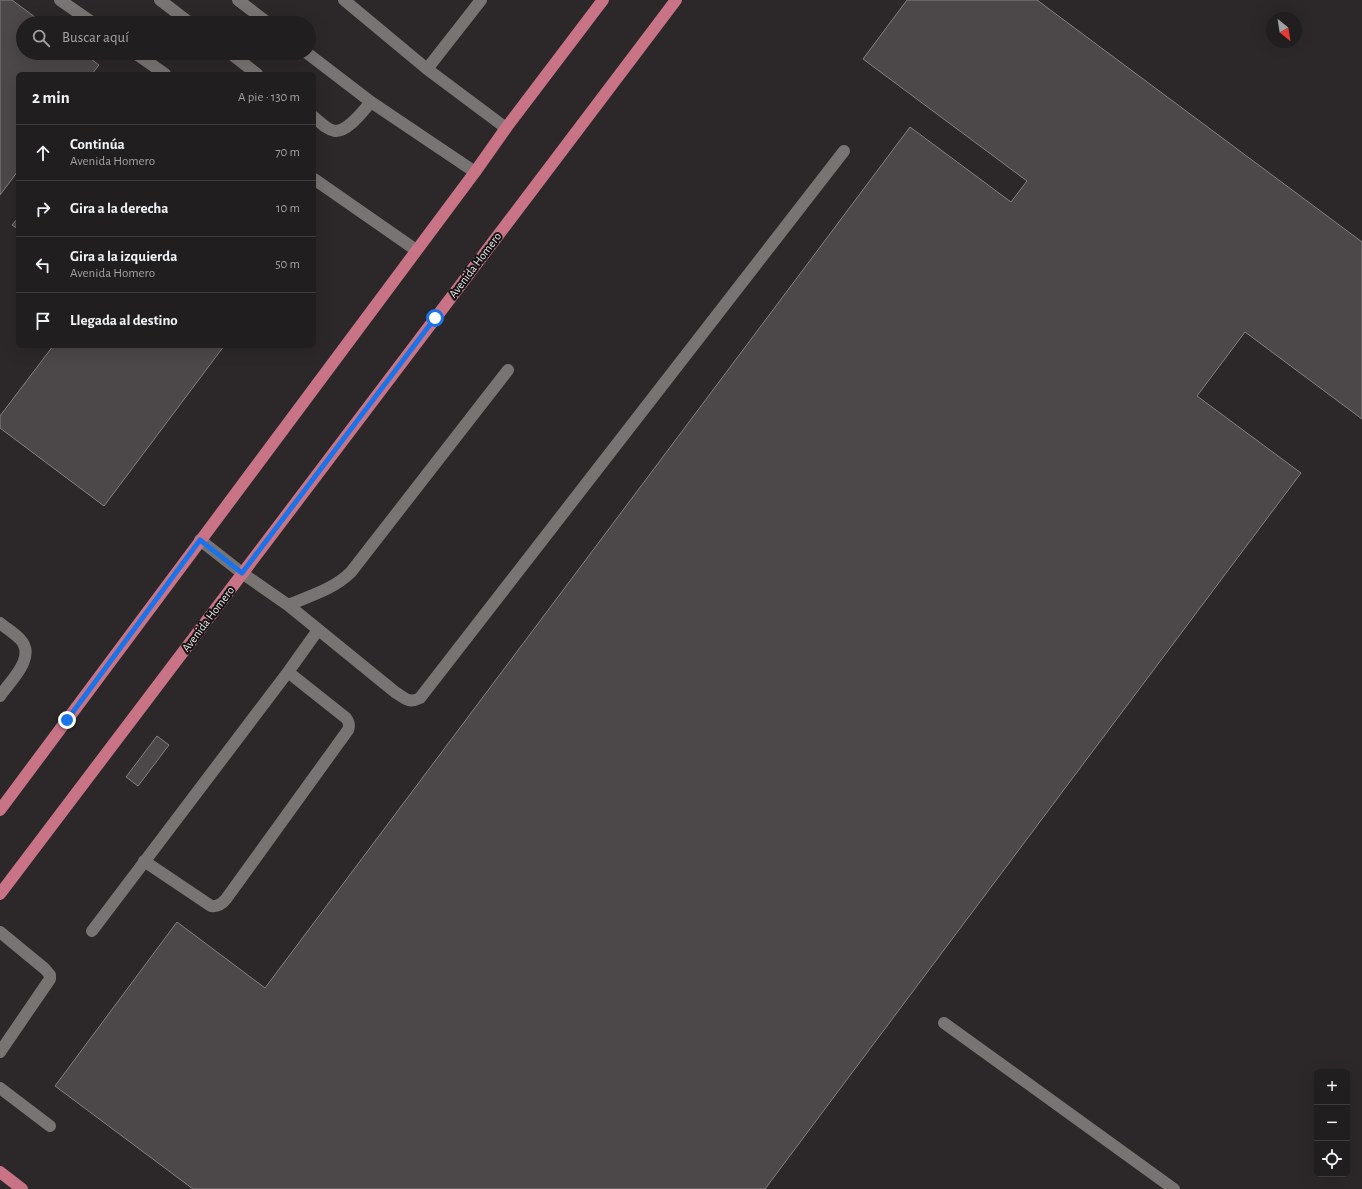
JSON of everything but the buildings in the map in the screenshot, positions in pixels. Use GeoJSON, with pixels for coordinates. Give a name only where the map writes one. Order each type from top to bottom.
{"type":"FeatureCollection","features":[{"type":"Feature","properties":{"kind":"main road"},"geometry":{"type":"LineString","coordinates":[[0,810],[475,172],[506,128],[603,0]]}},
{"type":"Feature","properties":{"kind":"main road","name":"Avenida Homero"},"geometry":{"type":"LineString","coordinates":[[0,894],[676,0]]}},
{"type":"Feature","properties":{"kind":"main road"},"geometry":{"type":"LineString","coordinates":[[0,1172],[22,1189]]}},
{"type":"Feature","properties":{"kind":"lane"},"geometry":{"type":"LineString","coordinates":[[60,0],[83,16]]}},
{"type":"Feature","properties":{"kind":"lane"},"geometry":{"type":"LineString","coordinates":[[160,0],[181,16]]}},
{"type":"Feature","properties":{"kind":"lane"},"geometry":{"type":"LineString","coordinates":[[238,0],[259,16]]}},
{"type":"Feature","properties":{"kind":"lane"},"geometry":{"type":"LineString","coordinates":[[344,0],[427,69],[506,128]]}},
{"type":"Feature","properties":{"kind":"lane"},"geometry":{"type":"LineString","coordinates":[[427,69],[481,0]]}},
{"type":"Feature","properties":{"kind":"lane"},"geometry":{"type":"LineString","coordinates":[[145,60],[162,72]]}},
{"type":"Feature","properties":{"kind":"lane"},"geometry":{"type":"LineString","coordinates":[[239,60],[254,72]]}},
{"type":"Feature","properties":{"kind":"lane"},"geometry":{"type":"LineString","coordinates":[[316,60],[371,102],[475,172]]}},
{"type":"Feature","properties":{"kind":"lane"},"geometry":{"type":"LineString","coordinates":[[316,118],[330,129],[335,131],[341,130],[348,127],[371,102]]}},
{"type":"Feature","properties":{"kind":"lane"},"geometry":{"type":"LineString","coordinates":[[200,540],[242,573],[288,605],[395,692],[408,701],[413,701],[420,698],[844,151]]}},
{"type":"Feature","properties":{"kind":"lane"},"geometry":{"type":"LineString","coordinates":[[316,180],[416,250]]}},
{"type":"Feature","properties":{"kind":"lane"},"geometry":{"type":"LineString","coordinates":[[288,605],[334,585],[344,579],[351,572],[508,370]]}},
{"type":"Feature","properties":{"kind":"lane"},"geometry":{"type":"LineString","coordinates":[[0,623],[20,639],[25,646],[27,654],[25,661],[0,696]]}},
{"type":"Feature","properties":{"kind":"lane"},"geometry":{"type":"LineString","coordinates":[[92,930],[288,672],[318,630]]}},
{"type":"Feature","properties":{"kind":"lane"},"geometry":{"type":"LineString","coordinates":[[144,861],[211,906],[222,904],[226,899],[348,730],[350,725],[346,718],[288,672]]}},
{"type":"Feature","properties":{"kind":"lane"},"geometry":{"type":"LineString","coordinates":[[0,932],[45,969],[50,975],[50,979],[0,1052]]}},
{"type":"Feature","properties":{"kind":"lane"},"geometry":{"type":"LineString","coordinates":[[944,1023],[1174,1189]]}},
{"type":"Feature","properties":{"kind":"lane"},"geometry":{"type":"LineString","coordinates":[[0,1088],[50,1126]]}},
{"type":"Feature","properties":{"kind":"route"},"geometry":{"type":"LineString","coordinates":[[67,720],[200,540],[242,573],[435,318]]}}]}
